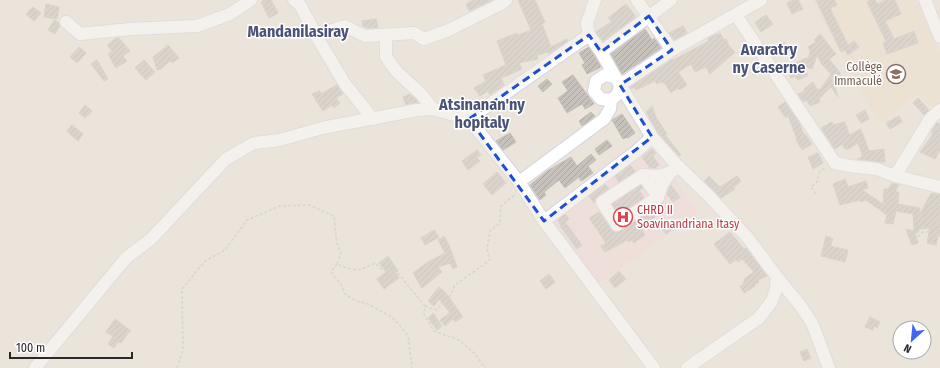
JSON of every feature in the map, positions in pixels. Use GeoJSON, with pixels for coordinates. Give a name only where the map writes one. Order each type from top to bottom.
{"type":"FeatureCollection","features":[{"type":"Feature","properties":{"kind":"street"},"geometry":{"type":"LineString","coordinates":[[66,22],[80,34],[130,29],[197,26],[230,14],[251,0]]}},
{"type":"Feature","properties":{"kind":"street"},"geometry":{"type":"LineString","coordinates":[[294,0],[300,5],[345,84],[373,119]]}},
{"type":"Feature","properties":{"kind":"street"},"geometry":{"type":"LineString","coordinates":[[316,35],[345,26],[365,36],[414,33],[424,39],[449,30],[501,4],[506,0]]}},
{"type":"Feature","properties":{"kind":"street"},"geometry":{"type":"LineString","coordinates":[[595,0],[587,23],[588,35],[602,52],[617,81],[675,169],[709,196],[748,238],[800,305],[812,323],[829,368]]}},
{"type":"Feature","properties":{"kind":"street"},"geometry":{"type":"LineString","coordinates":[[637,0],[672,50]]}},
{"type":"Feature","properties":{"kind":"street"},"geometry":{"type":"LineString","coordinates":[[602,52],[671,0]]}},
{"type":"Feature","properties":{"kind":"street"},"geometry":{"type":"LineString","coordinates":[[617,81],[761,0]]}},
{"type":"Feature","properties":{"kind":"street"},"geometry":{"type":"LineString","coordinates":[[925,0],[935,11],[940,38]]}},
{"type":"Feature","properties":{"kind":"street"},"geometry":{"type":"LineString","coordinates":[[736,15],[834,163],[876,169],[895,176],[940,187]]}},
{"type":"Feature","properties":{"kind":"street"},"geometry":{"type":"LineString","coordinates":[[386,35],[386,57],[397,72],[421,94],[433,109]]}},
{"type":"Feature","properties":{"kind":"street"},"geometry":{"type":"LineString","coordinates":[[469,119],[588,35]]}},
{"type":"Feature","properties":{"kind":"street"},"geometry":{"type":"LineString","coordinates":[[611,100],[601,99],[594,91],[596,80],[604,75],[617,81]]}},
{"type":"Feature","properties":{"kind":"street"},"geometry":{"type":"LineString","coordinates":[[520,185],[604,119],[610,109],[611,100],[618,94],[617,81]]}},
{"type":"Feature","properties":{"kind":"street"},"geometry":{"type":"LineString","coordinates":[[35,368],[126,258],[151,239],[226,159],[254,143],[280,140],[322,128],[417,110],[433,109],[469,119],[520,185],[544,221],[654,368]]}},
{"type":"Feature","properties":{"kind":"street"},"geometry":{"type":"LineString","coordinates":[[895,176],[930,119],[940,110]]}},
{"type":"Feature","properties":{"kind":"street"},"geometry":{"type":"LineString","coordinates":[[544,221],[638,150],[652,136]]}},
{"type":"Feature","properties":{"kind":"street"},"geometry":{"type":"LineString","coordinates":[[675,169],[662,184],[658,197],[617,225],[602,202],[643,175],[656,176],[675,169]]}},
{"type":"Feature","properties":{"kind":"street"},"geometry":{"type":"LineString","coordinates":[[643,175],[658,197]]}},
{"type":"Feature","properties":{"kind":"street"},"geometry":{"type":"LineString","coordinates":[[687,368],[759,318],[772,301],[776,289],[777,277]]}},
{"type":"Feature","properties":{"kind":"path"},"geometry":{"type":"LineString","coordinates":[[816,194],[811,187],[817,182],[820,171],[834,163]]}},
{"type":"Feature","properties":{"kind":"path"},"geometry":{"type":"LineString","coordinates":[[338,264],[350,270],[361,270],[375,263],[382,270],[396,271],[425,306],[436,310],[450,296],[456,285],[490,260],[487,249],[490,231],[500,222],[501,206],[520,185]]}},
{"type":"Feature","properties":{"kind":"path"},"geometry":{"type":"LineString","coordinates":[[177,368],[183,350],[182,289],[205,261],[225,250],[247,220],[280,206],[309,205],[334,216],[337,244],[341,252],[338,264],[331,272],[341,284],[345,294],[356,301],[368,304],[392,317],[402,328],[408,336],[412,368]]}},
{"type":"Feature","properties":{"kind":"path"},"geometry":{"type":"LineString","coordinates":[[914,240],[923,232],[928,232],[930,225],[940,227]]}},
{"type":"Feature","properties":{"kind":"path"},"geometry":{"type":"LineString","coordinates":[[425,306],[424,315],[434,331],[459,340],[474,353],[485,368]]}},
{"type":"Feature","properties":{"kind":"highlighted area"},"geometry":{"type":"Polygon","coordinates":[[[649,16],[672,50],[620,85],[652,137],[544,221],[469,119],[589,35],[601,52],[649,16]]]}},
{"type":"Feature","properties":{"kind":"shaded area","name":"Collège Immaculé"},"geometry":{"type":"Polygon","coordinates":[[[813,0],[916,0],[940,54],[940,102],[931,107],[917,94],[879,124],[813,0]]]}},
{"type":"Feature","properties":{"kind":"shaded area","name":"CHRD II Soavinandriana Itasy"},"geometry":{"type":"Polygon","coordinates":[[[651,144],[698,213],[596,285],[548,222],[651,144]]]}},
{"type":"Feature","properties":{"kind":"building"},"geometry":{"type":"Polygon","coordinates":[[[264,0],[271,0],[278,13],[269,18],[261,2],[264,0]]]}},
{"type":"Feature","properties":{"kind":"building"},"geometry":{"type":"Polygon","coordinates":[[[474,0],[492,0],[469,11],[466,4],[474,0]]]}},
{"type":"Feature","properties":{"kind":"building"},"geometry":{"type":"Polygon","coordinates":[[[518,0],[535,0],[545,22],[542,24],[551,47],[567,39],[568,41],[549,54],[548,52],[537,55],[538,59],[519,63],[522,69],[501,78],[504,85],[490,95],[488,91],[480,96],[474,88],[486,81],[483,75],[506,65],[497,41],[517,33],[518,35],[531,30],[518,0]]]}},
{"type":"Feature","properties":{"kind":"building"},"geometry":{"type":"Polygon","coordinates":[[[793,0],[798,0],[803,9],[792,14],[787,3],[793,0]]]}},
{"type":"Feature","properties":{"kind":"building"},"geometry":{"type":"Polygon","coordinates":[[[816,0],[834,0],[837,5],[830,8],[848,45],[854,41],[859,47],[848,55],[845,50],[841,52],[816,0]]]}},
{"type":"Feature","properties":{"kind":"building"},"geometry":{"type":"Polygon","coordinates":[[[875,0],[877,4],[886,0],[895,0],[901,14],[885,21],[894,39],[914,31],[918,43],[887,54],[883,43],[886,41],[867,2],[875,0]]]}},
{"type":"Feature","properties":{"kind":"building"},"geometry":{"type":"Polygon","coordinates":[[[46,4],[59,7],[57,19],[44,17],[46,4]]]}},
{"type":"Feature","properties":{"kind":"building"},"geometry":{"type":"Polygon","coordinates":[[[626,4],[636,17],[603,41],[596,32],[612,21],[608,18],[626,4]]]}},
{"type":"Feature","properties":{"kind":"building"},"geometry":{"type":"Polygon","coordinates":[[[33,7],[41,13],[34,21],[26,14],[33,7]]]}},
{"type":"Feature","properties":{"kind":"building"},"geometry":{"type":"Polygon","coordinates":[[[766,15],[773,24],[761,32],[755,22],[766,15]]]}},
{"type":"Feature","properties":{"kind":"building"},"geometry":{"type":"Polygon","coordinates":[[[376,19],[378,28],[367,28],[363,26],[362,21],[376,19]]]}},
{"type":"Feature","properties":{"kind":"building"},"geometry":{"type":"Polygon","coordinates":[[[54,20],[59,23],[60,26],[55,34],[48,30],[54,20]]]}},
{"type":"Feature","properties":{"kind":"building"},"geometry":{"type":"Polygon","coordinates":[[[683,26],[687,33],[674,40],[669,33],[683,26]]]}},
{"type":"Feature","properties":{"kind":"building"},"geometry":{"type":"Polygon","coordinates":[[[645,29],[652,40],[654,38],[661,48],[622,74],[611,54],[645,29]]]}},
{"type":"Feature","properties":{"kind":"building"},"geometry":{"type":"Polygon","coordinates":[[[720,33],[735,52],[710,74],[706,67],[695,72],[691,64],[678,72],[687,85],[680,90],[678,88],[671,93],[664,82],[657,84],[655,81],[636,90],[634,87],[631,89],[630,87],[673,59],[709,41],[708,38],[720,33]]]}},
{"type":"Feature","properties":{"kind":"building"},"geometry":{"type":"Polygon","coordinates":[[[820,34],[836,54],[829,59],[841,74],[834,78],[832,76],[838,97],[831,87],[819,99],[820,102],[810,106],[807,100],[803,102],[798,94],[805,91],[804,89],[813,82],[817,90],[820,90],[831,74],[821,63],[817,55],[812,69],[802,66],[808,75],[798,80],[795,76],[791,78],[786,67],[809,57],[810,50],[808,47],[816,42],[814,40],[820,34]]]}},
{"type":"Feature","properties":{"kind":"building"},"geometry":{"type":"Polygon","coordinates":[[[116,38],[119,38],[130,51],[123,56],[127,61],[116,68],[108,54],[112,51],[107,45],[116,38]]]}},
{"type":"Feature","properties":{"kind":"building"},"geometry":{"type":"Polygon","coordinates":[[[784,42],[790,52],[781,57],[775,47],[784,42]]]}},
{"type":"Feature","properties":{"kind":"building"},"geometry":{"type":"Polygon","coordinates":[[[168,45],[179,58],[172,63],[170,61],[160,70],[157,70],[153,57],[168,45]]]}},
{"type":"Feature","properties":{"kind":"building"},"geometry":{"type":"Polygon","coordinates":[[[79,47],[86,53],[77,63],[70,57],[79,47]]]}},
{"type":"Feature","properties":{"kind":"building"},"geometry":{"type":"Polygon","coordinates":[[[589,47],[601,67],[587,74],[582,65],[585,63],[579,53],[589,47]]]}},
{"type":"Feature","properties":{"kind":"building"},"geometry":{"type":"Polygon","coordinates":[[[97,60],[108,79],[104,81],[91,64],[97,60]]]}},
{"type":"Feature","properties":{"kind":"building"},"geometry":{"type":"Polygon","coordinates":[[[144,60],[155,72],[146,80],[135,68],[144,60]]]}},
{"type":"Feature","properties":{"kind":"building"},"geometry":{"type":"Polygon","coordinates":[[[573,75],[594,104],[585,109],[582,104],[567,113],[558,98],[568,91],[562,82],[573,75]]]}},
{"type":"Feature","properties":{"kind":"building"},"geometry":{"type":"Polygon","coordinates":[[[547,79],[552,84],[543,92],[538,86],[547,79]]]}},
{"type":"Feature","properties":{"kind":"building"},"geometry":{"type":"Polygon","coordinates":[[[337,85],[343,94],[336,98],[340,103],[334,108],[332,105],[323,111],[312,94],[320,91],[321,94],[337,85]]]}},
{"type":"Feature","properties":{"kind":"building"},"geometry":{"type":"Polygon","coordinates":[[[410,94],[418,102],[406,105],[403,97],[410,94]]]}},
{"type":"Feature","properties":{"kind":"building"},"geometry":{"type":"Polygon","coordinates":[[[918,98],[929,110],[924,115],[913,103],[918,98]]]}},
{"type":"Feature","properties":{"kind":"building"},"geometry":{"type":"Polygon","coordinates":[[[785,102],[799,122],[804,135],[805,134],[812,144],[802,150],[796,140],[797,139],[788,116],[786,118],[778,107],[785,102]]]}},
{"type":"Feature","properties":{"kind":"building"},"geometry":{"type":"Polygon","coordinates":[[[85,105],[92,111],[85,118],[79,113],[85,105]]]}},
{"type":"Feature","properties":{"kind":"building"},"geometry":{"type":"Polygon","coordinates":[[[652,106],[656,117],[667,134],[665,135],[681,155],[679,156],[658,133],[646,112],[652,106]]]}},
{"type":"Feature","properties":{"kind":"building"},"geometry":{"type":"Polygon","coordinates":[[[865,110],[869,119],[861,123],[856,115],[865,110]]]}},
{"type":"Feature","properties":{"kind":"building"},"geometry":{"type":"Polygon","coordinates":[[[591,112],[595,116],[582,126],[579,121],[591,112]]]}},
{"type":"Feature","properties":{"kind":"building"},"geometry":{"type":"Polygon","coordinates":[[[622,114],[635,133],[628,138],[623,139],[612,120],[622,114]]]}},
{"type":"Feature","properties":{"kind":"building"},"geometry":{"type":"Polygon","coordinates":[[[899,116],[902,122],[890,129],[886,123],[899,116]]]}},
{"type":"Feature","properties":{"kind":"building"},"geometry":{"type":"Polygon","coordinates":[[[832,122],[833,125],[845,122],[849,135],[861,129],[869,151],[884,149],[885,162],[857,159],[863,157],[858,143],[848,149],[845,149],[842,144],[835,149],[821,128],[832,122]]]}},
{"type":"Feature","properties":{"kind":"building"},"geometry":{"type":"Polygon","coordinates":[[[937,123],[940,124],[940,150],[935,159],[920,152],[933,134],[931,132],[937,123]]]}},
{"type":"Feature","properties":{"kind":"building"},"geometry":{"type":"Polygon","coordinates":[[[72,125],[83,134],[78,141],[67,131],[72,125]]]}},
{"type":"Feature","properties":{"kind":"building"},"geometry":{"type":"Polygon","coordinates":[[[510,133],[516,142],[503,150],[496,141],[510,133]]]}},
{"type":"Feature","properties":{"kind":"building"},"geometry":{"type":"Polygon","coordinates":[[[607,140],[612,146],[599,155],[595,149],[607,140]]]}},
{"type":"Feature","properties":{"kind":"building"},"geometry":{"type":"Polygon","coordinates":[[[652,149],[656,153],[653,156],[659,165],[655,168],[650,168],[642,157],[652,149]]]}},
{"type":"Feature","properties":{"kind":"building"},"geometry":{"type":"Polygon","coordinates":[[[477,150],[481,155],[477,158],[480,161],[468,170],[462,161],[477,150]]]}},
{"type":"Feature","properties":{"kind":"building"},"geometry":{"type":"Polygon","coordinates":[[[818,153],[823,163],[813,169],[808,157],[818,153]]]}},
{"type":"Feature","properties":{"kind":"building"},"geometry":{"type":"Polygon","coordinates":[[[591,154],[596,160],[588,166],[593,173],[581,181],[579,177],[565,188],[559,180],[544,192],[546,195],[540,200],[530,185],[547,171],[571,157],[577,166],[591,154]]]}},
{"type":"Feature","properties":{"kind":"building"},"geometry":{"type":"Polygon","coordinates":[[[630,165],[635,172],[619,182],[615,176],[630,165]]]}},
{"type":"Feature","properties":{"kind":"building"},"geometry":{"type":"Polygon","coordinates":[[[497,172],[506,183],[492,195],[483,184],[497,172]]]}},
{"type":"Feature","properties":{"kind":"building"},"geometry":{"type":"Polygon","coordinates":[[[709,176],[720,187],[737,176],[741,181],[734,187],[735,189],[721,198],[704,181],[709,176]]]}},
{"type":"Feature","properties":{"kind":"building"},"geometry":{"type":"Polygon","coordinates":[[[845,179],[848,187],[866,181],[868,188],[862,190],[883,204],[884,189],[888,189],[892,183],[899,185],[895,192],[899,192],[898,204],[920,208],[919,216],[931,193],[940,195],[940,236],[938,236],[936,245],[927,243],[930,228],[919,229],[918,233],[915,233],[918,243],[912,245],[906,229],[914,231],[913,214],[896,211],[893,224],[885,223],[887,215],[866,200],[840,205],[833,184],[845,179]]]}},
{"type":"Feature","properties":{"kind":"building"},"geometry":{"type":"Polygon","coordinates":[[[605,184],[609,189],[598,196],[594,203],[589,196],[605,184]]]}},
{"type":"Feature","properties":{"kind":"building"},"geometry":{"type":"Polygon","coordinates":[[[641,185],[643,188],[639,190],[644,198],[619,214],[612,204],[641,185]]]}},
{"type":"Feature","properties":{"kind":"building"},"geometry":{"type":"Polygon","coordinates":[[[671,185],[680,197],[673,202],[667,194],[671,185]]]}},
{"type":"Feature","properties":{"kind":"building"},"geometry":{"type":"Polygon","coordinates":[[[660,205],[664,211],[644,224],[646,227],[642,230],[645,235],[634,243],[631,240],[628,242],[627,240],[605,252],[601,246],[606,243],[589,218],[599,212],[611,229],[614,232],[618,232],[660,205]]]}},
{"type":"Feature","properties":{"kind":"building"},"geometry":{"type":"Polygon","coordinates":[[[565,214],[569,219],[565,222],[582,245],[577,249],[560,226],[561,225],[558,220],[565,214]]]}},
{"type":"Feature","properties":{"kind":"building"},"geometry":{"type":"Polygon","coordinates":[[[671,221],[675,227],[666,234],[661,228],[671,221]]]}},
{"type":"Feature","properties":{"kind":"building"},"geometry":{"type":"Polygon","coordinates":[[[434,230],[439,237],[425,245],[421,238],[434,230]]]}},
{"type":"Feature","properties":{"kind":"building"},"geometry":{"type":"Polygon","coordinates":[[[730,232],[744,249],[746,248],[767,276],[758,280],[759,282],[754,285],[755,286],[744,293],[740,286],[744,284],[744,279],[754,272],[742,259],[738,262],[736,260],[730,264],[714,244],[730,232]]]}},
{"type":"Feature","properties":{"kind":"building"},"geometry":{"type":"Polygon","coordinates":[[[444,236],[457,267],[453,269],[450,263],[438,267],[442,272],[422,288],[413,273],[428,262],[445,253],[438,240],[444,236]]]}},
{"type":"Feature","properties":{"kind":"building"},"geometry":{"type":"Polygon","coordinates":[[[826,236],[833,239],[830,246],[848,250],[845,262],[821,256],[826,236]]]}},
{"type":"Feature","properties":{"kind":"building"},"geometry":{"type":"Polygon","coordinates":[[[388,256],[398,271],[396,273],[399,278],[384,289],[377,279],[386,272],[379,263],[388,256]]]}},
{"type":"Feature","properties":{"kind":"building"},"geometry":{"type":"Polygon","coordinates":[[[619,271],[626,279],[615,288],[609,280],[619,271]]]}},
{"type":"Feature","properties":{"kind":"building"},"geometry":{"type":"Polygon","coordinates":[[[549,274],[555,282],[546,289],[540,281],[549,274]]]}},
{"type":"Feature","properties":{"kind":"building"},"geometry":{"type":"Polygon","coordinates":[[[439,287],[445,292],[463,317],[455,322],[453,319],[445,326],[440,320],[450,313],[439,299],[434,306],[428,301],[439,287]]]}},
{"type":"Feature","properties":{"kind":"building"},"geometry":{"type":"Polygon","coordinates":[[[433,313],[442,326],[437,330],[428,318],[433,313]]]}},
{"type":"Feature","properties":{"kind":"building"},"geometry":{"type":"Polygon","coordinates":[[[870,317],[880,322],[877,328],[874,326],[873,330],[865,327],[870,317]]]}},
{"type":"Feature","properties":{"kind":"building"},"geometry":{"type":"Polygon","coordinates":[[[115,319],[131,331],[121,343],[118,342],[114,348],[108,344],[113,336],[106,332],[115,319]]]}},
{"type":"Feature","properties":{"kind":"building"},"geometry":{"type":"Polygon","coordinates":[[[807,349],[811,358],[804,361],[800,352],[807,349]]]}},
{"type":"Feature","properties":{"kind":"place","name":"Collège Immaculé"},"geometry":{"type":"Point","coordinates":[896,74]}},
{"type":"Feature","properties":{"kind":"place","name":"CHRD II Soavinandriana Itasy"},"geometry":{"type":"Point","coordinates":[623,217]}},
{"type":"Feature","properties":{"kind":"district","name":"Mandanilasiray"},"geometry":{"type":"Point","coordinates":[298,31]}},
{"type":"Feature","properties":{"kind":"district","name":"Avaratry ny Caserne"},"geometry":{"type":"Point","coordinates":[769,58]}},
{"type":"Feature","properties":{"kind":"district","name":"Atsinanan'ny hopitaly"},"geometry":{"type":"Point","coordinates":[482,113]}}]}
